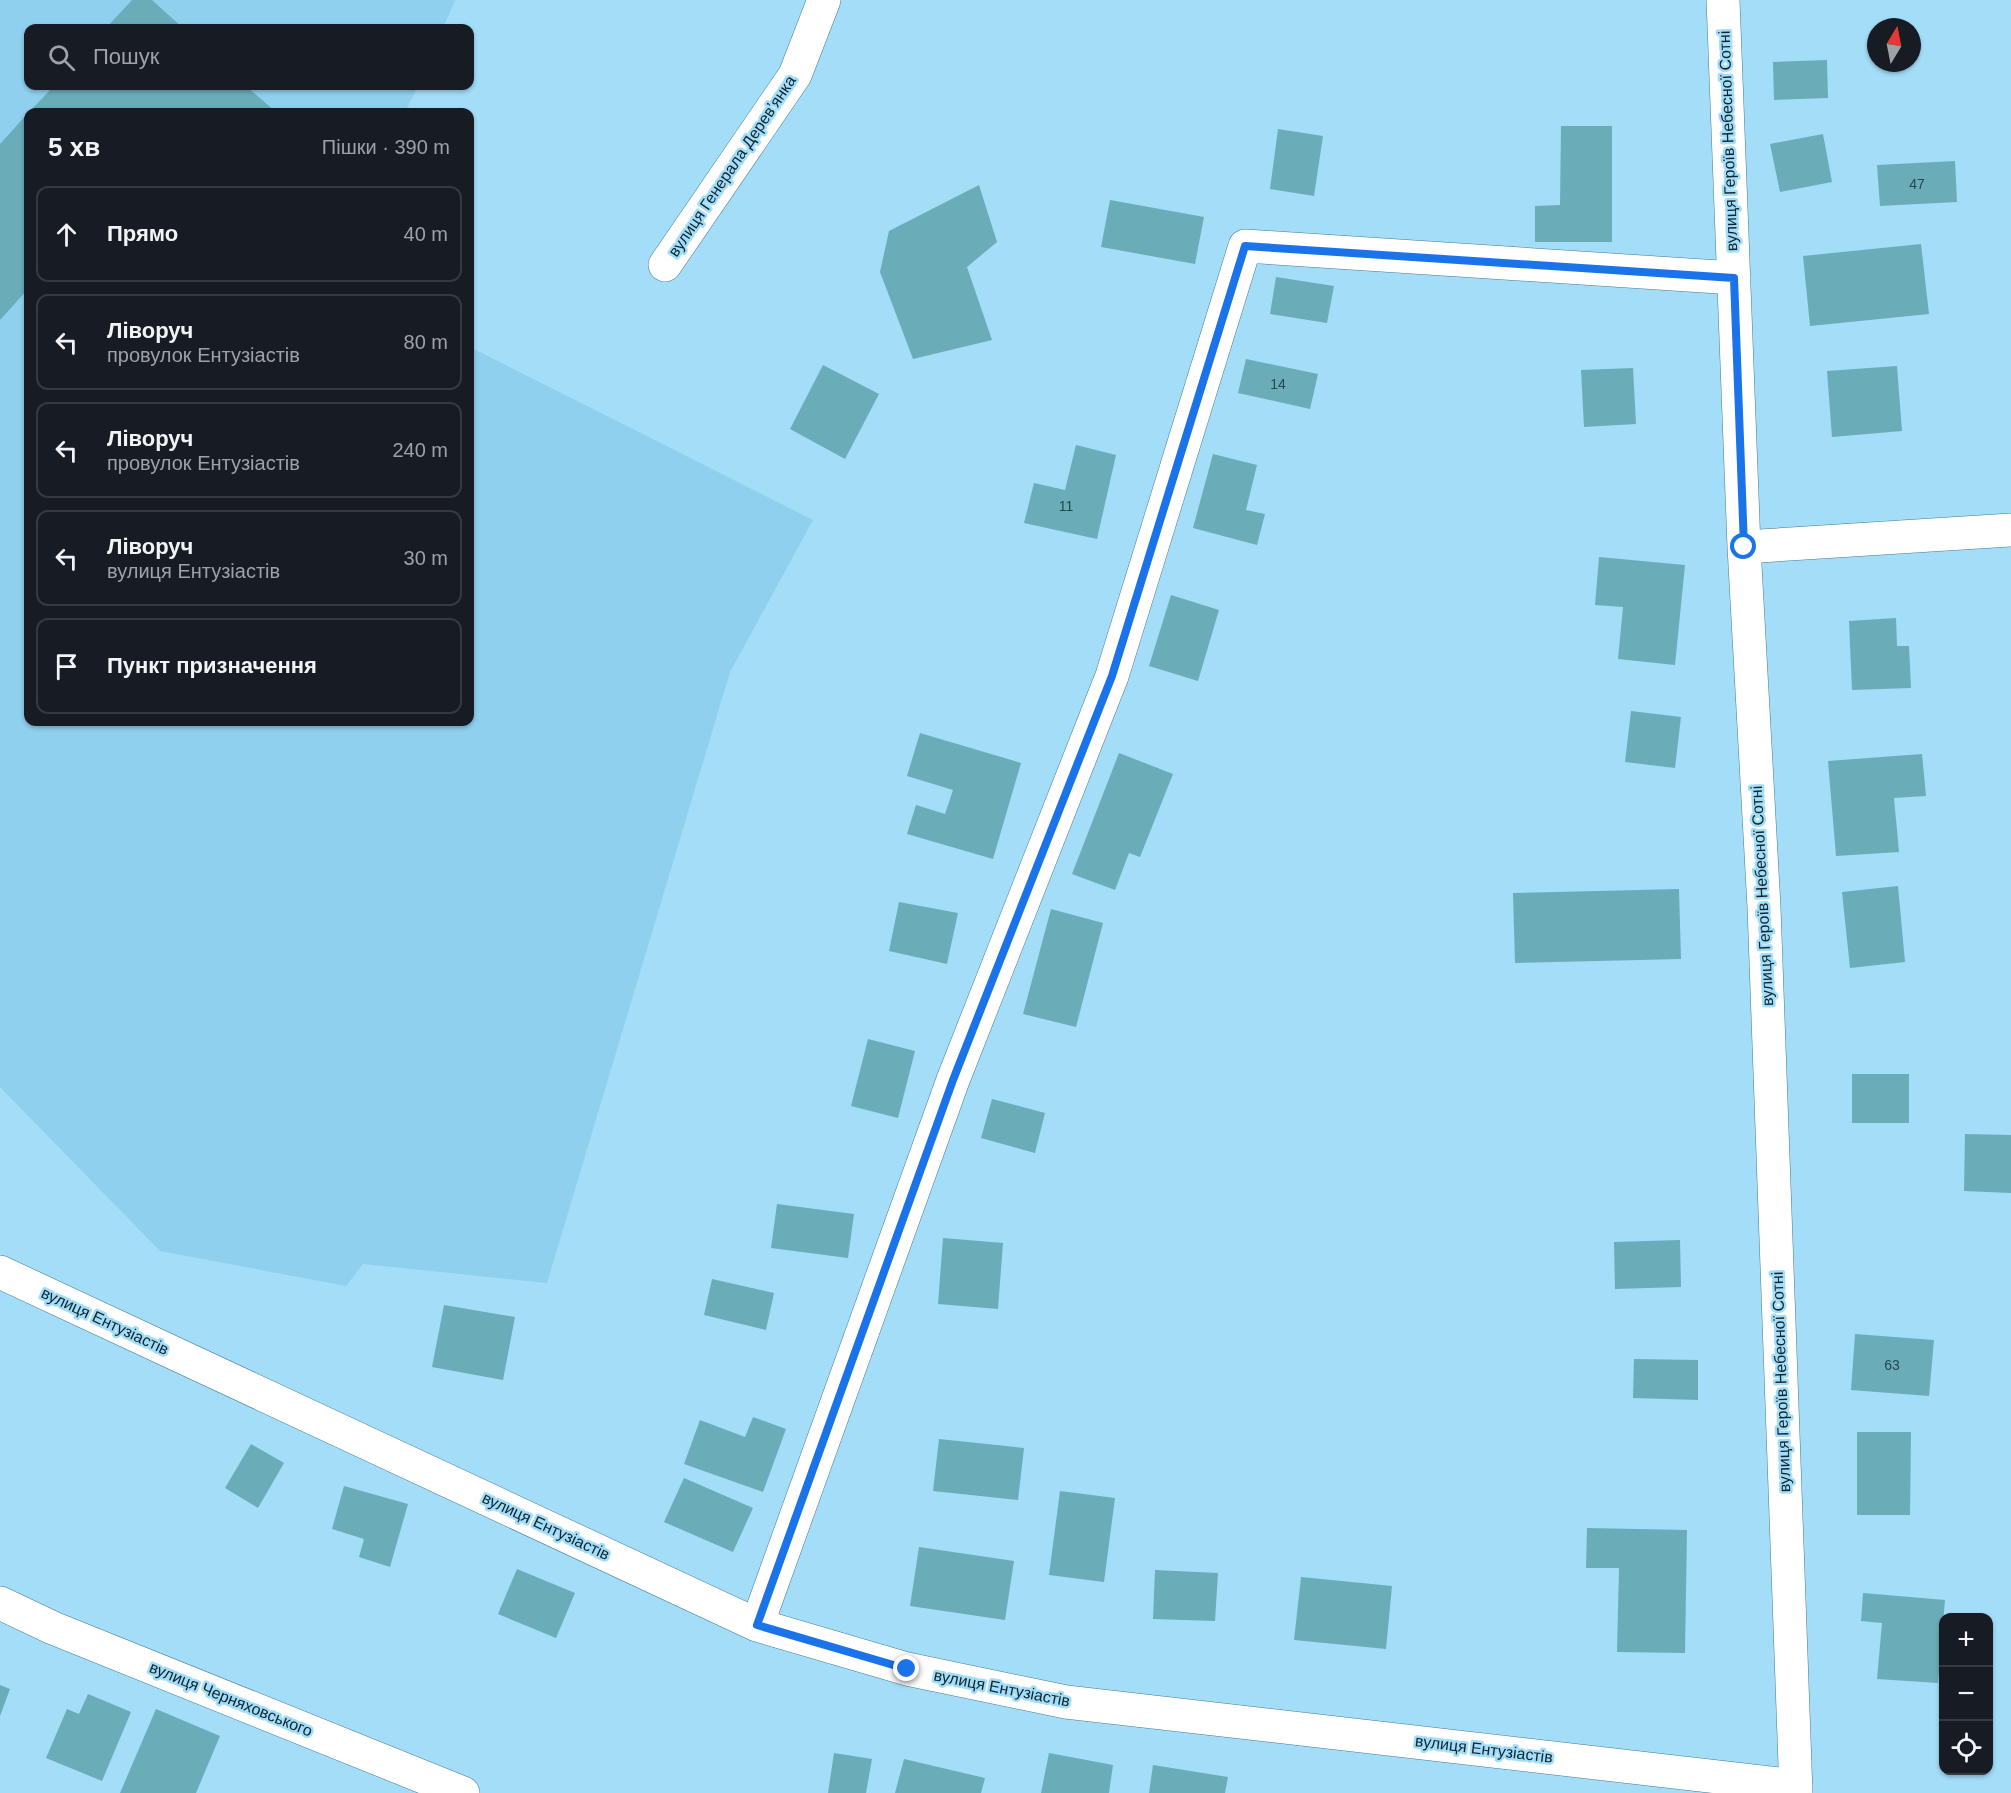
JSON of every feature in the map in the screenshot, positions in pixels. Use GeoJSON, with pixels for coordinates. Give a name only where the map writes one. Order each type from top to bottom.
{"type":"FeatureCollection","features":[{"type":"Feature","properties":{"kind":"street","name":"вулиця Генерала Деревʼянка"},"geometry":{"type":"LineString","coordinates":[[665,265],[795,75],[824,0]]}},
{"type":"Feature","properties":{"kind":"street","name":"вулиця Героїв Небесної Сотні"},"geometry":{"type":"LineString","coordinates":[[1723,0],[1744,547],[1764,907],[1796,1789]]}},
{"type":"Feature","properties":{"kind":"street"},"geometry":{"type":"LineString","coordinates":[[757,1625],[953,1080],[1112,676],[1245,246],[1734,278]]}},
{"type":"Feature","properties":{"kind":"street"},"geometry":{"type":"LineString","coordinates":[[1744,547],[2011,530]]}},
{"type":"Feature","properties":{"kind":"street","name":"вулиця Ентузіастів"},"geometry":{"type":"LineString","coordinates":[[0,1272],[757,1625],[907,1669],[1066,1702],[1796,1789]]}},
{"type":"Feature","properties":{"kind":"street","name":"вулиця Черняховського"},"geometry":{"type":"LineString","coordinates":[[0,1603],[64,1632],[463,1793]]}},
{"type":"Feature","properties":{"kind":"shaded area"},"geometry":{"type":"Polygon","coordinates":[[[0,0],[455,0],[445,24],[24,24],[24,90],[416,90],[407,108],[24,108],[24,726],[474,726],[474,349],[813,520],[730,672],[547,1283],[363,1264],[346,1286],[160,1251],[0,1087],[0,0]]]}},
{"type":"Feature","properties":{"kind":"building"},"geometry":{"type":"Polygon","coordinates":[[[132,0],[152,0],[179,24],[110,24],[132,0]]]}},
{"type":"Feature","properties":{"kind":"building"},"geometry":{"type":"Polygon","coordinates":[[[1827,60],[1828,98],[1774,100],[1773,62],[1827,60]]]}},
{"type":"Feature","properties":{"kind":"building"},"geometry":{"type":"Polygon","coordinates":[[[50,90],[251,90],[271,108],[33,108],[50,90]]]}},
{"type":"Feature","properties":{"kind":"building"},"geometry":{"type":"Polygon","coordinates":[[[24,117],[24,293],[0,320],[0,144],[24,117]]]}},
{"type":"Feature","properties":{"kind":"building"},"geometry":{"type":"Polygon","coordinates":[[[1561,126],[1612,126],[1612,242],[1535,242],[1535,206],[1560,205],[1561,126]]]}},
{"type":"Feature","properties":{"kind":"building"},"geometry":{"type":"Polygon","coordinates":[[[1278,129],[1323,136],[1314,196],[1270,189],[1278,129]]]}},
{"type":"Feature","properties":{"kind":"building"},"geometry":{"type":"Polygon","coordinates":[[[1823,134],[1832,182],[1780,192],[1770,144],[1823,134]]]}},
{"type":"Feature","properties":{"kind":"building"},"geometry":{"type":"Polygon","coordinates":[[[1955,161],[1957,202],[1880,206],[1877,165],[1955,161]]]}},
{"type":"Feature","properties":{"kind":"building"},"geometry":{"type":"Polygon","coordinates":[[[979,185],[997,242],[967,267],[992,340],[913,359],[880,272],[889,231],[979,185]]]}},
{"type":"Feature","properties":{"kind":"building"},"geometry":{"type":"Polygon","coordinates":[[[1110,200],[1204,217],[1195,264],[1101,247],[1110,200]]]}},
{"type":"Feature","properties":{"kind":"building"},"geometry":{"type":"Polygon","coordinates":[[[1921,244],[1929,314],[1810,326],[1803,256],[1921,244]]]}},
{"type":"Feature","properties":{"kind":"building"},"geometry":{"type":"Polygon","coordinates":[[[1276,277],[1334,286],[1327,323],[1270,314],[1276,277]]]}},
{"type":"Feature","properties":{"kind":"building"},"geometry":{"type":"Polygon","coordinates":[[[1246,359],[1318,374],[1310,409],[1238,393],[1246,359]]]}},
{"type":"Feature","properties":{"kind":"building"},"geometry":{"type":"Polygon","coordinates":[[[823,365],[879,394],[845,459],[790,429],[823,365]]]}},
{"type":"Feature","properties":{"kind":"building"},"geometry":{"type":"Polygon","coordinates":[[[1897,366],[1902,431],[1832,437],[1827,371],[1897,366]]]}},
{"type":"Feature","properties":{"kind":"building"},"geometry":{"type":"Polygon","coordinates":[[[1633,368],[1636,424],[1584,427],[1581,370],[1633,368]]]}},
{"type":"Feature","properties":{"kind":"building"},"geometry":{"type":"Polygon","coordinates":[[[1076,445],[1116,455],[1097,539],[1024,523],[1034,483],[1065,490],[1076,445]]]}},
{"type":"Feature","properties":{"kind":"building"},"geometry":{"type":"Polygon","coordinates":[[[1213,454],[1257,465],[1246,510],[1265,514],[1257,545],[1193,528],[1213,454]]]}},
{"type":"Feature","properties":{"kind":"building"},"geometry":{"type":"Polygon","coordinates":[[[1599,557],[1685,565],[1675,665],[1618,659],[1623,607],[1595,605],[1599,557]]]}},
{"type":"Feature","properties":{"kind":"building"},"geometry":{"type":"Polygon","coordinates":[[[1171,595],[1219,610],[1198,681],[1149,666],[1171,595]]]}},
{"type":"Feature","properties":{"kind":"building"},"geometry":{"type":"Polygon","coordinates":[[[1896,618],[1897,646],[1909,646],[1911,688],[1852,690],[1849,621],[1896,618]]]}},
{"type":"Feature","properties":{"kind":"building"},"geometry":{"type":"Polygon","coordinates":[[[1631,711],[1681,717],[1675,768],[1625,762],[1631,711]]]}},
{"type":"Feature","properties":{"kind":"building"},"geometry":{"type":"Polygon","coordinates":[[[920,733],[1021,763],[993,859],[907,834],[916,805],[945,814],[953,790],[907,776],[920,733]]]}},
{"type":"Feature","properties":{"kind":"building"},"geometry":{"type":"Polygon","coordinates":[[[1119,753],[1173,774],[1140,857],[1129,853],[1115,890],[1072,874],[1119,753]]]}},
{"type":"Feature","properties":{"kind":"building"},"geometry":{"type":"Polygon","coordinates":[[[1922,754],[1926,796],[1894,798],[1899,852],[1836,856],[1828,761],[1922,754]]]}},
{"type":"Feature","properties":{"kind":"building"},"geometry":{"type":"Polygon","coordinates":[[[1898,886],[1905,962],[1850,968],[1842,892],[1898,886]]]}},
{"type":"Feature","properties":{"kind":"building"},"geometry":{"type":"Polygon","coordinates":[[[1679,889],[1681,959],[1515,963],[1513,893],[1679,889]]]}},
{"type":"Feature","properties":{"kind":"building"},"geometry":{"type":"Polygon","coordinates":[[[899,902],[958,913],[947,964],[889,951],[899,902]]]}},
{"type":"Feature","properties":{"kind":"building"},"geometry":{"type":"Polygon","coordinates":[[[1051,909],[1103,923],[1076,1027],[1023,1014],[1051,909]]]}},
{"type":"Feature","properties":{"kind":"building"},"geometry":{"type":"Polygon","coordinates":[[[868,1039],[915,1051],[898,1118],[851,1106],[868,1039]]]}},
{"type":"Feature","properties":{"kind":"building"},"geometry":{"type":"Polygon","coordinates":[[[1852,1074],[1909,1074],[1909,1123],[1852,1123],[1852,1074]]]}},
{"type":"Feature","properties":{"kind":"building"},"geometry":{"type":"Polygon","coordinates":[[[992,1099],[1045,1113],[1035,1153],[981,1138],[992,1099]]]}},
{"type":"Feature","properties":{"kind":"building"},"geometry":{"type":"Polygon","coordinates":[[[1965,1134],[2011,1135],[2011,1193],[1964,1191],[1965,1134]]]}},
{"type":"Feature","properties":{"kind":"building"},"geometry":{"type":"Polygon","coordinates":[[[777,1204],[854,1214],[848,1258],[771,1248],[777,1204]]]}},
{"type":"Feature","properties":{"kind":"building"},"geometry":{"type":"Polygon","coordinates":[[[943,1238],[1003,1243],[998,1309],[938,1304],[943,1238]]]}},
{"type":"Feature","properties":{"kind":"building"},"geometry":{"type":"Polygon","coordinates":[[[1680,1240],[1681,1287],[1615,1289],[1614,1242],[1680,1240]]]}},
{"type":"Feature","properties":{"kind":"building"},"geometry":{"type":"Polygon","coordinates":[[[712,1279],[774,1293],[766,1330],[704,1315],[712,1279]]]}},
{"type":"Feature","properties":{"kind":"building"},"geometry":{"type":"Polygon","coordinates":[[[444,1305],[515,1317],[503,1380],[432,1367],[444,1305]]]}},
{"type":"Feature","properties":{"kind":"building"},"geometry":{"type":"Polygon","coordinates":[[[1855,1334],[1934,1340],[1929,1396],[1851,1390],[1855,1334]]]}},
{"type":"Feature","properties":{"kind":"building"},"geometry":{"type":"Polygon","coordinates":[[[1634,1359],[1698,1360],[1698,1400],[1633,1398],[1634,1359]]]}},
{"type":"Feature","properties":{"kind":"building"},"geometry":{"type":"Polygon","coordinates":[[[753,1417],[786,1429],[763,1492],[684,1464],[700,1420],[745,1437],[753,1417]]]}},
{"type":"Feature","properties":{"kind":"building"},"geometry":{"type":"Polygon","coordinates":[[[1857,1432],[1911,1432],[1910,1515],[1857,1515],[1857,1432]]]}},
{"type":"Feature","properties":{"kind":"building"},"geometry":{"type":"Polygon","coordinates":[[[939,1439],[1024,1448],[1018,1500],[933,1491],[939,1439]]]}},
{"type":"Feature","properties":{"kind":"building"},"geometry":{"type":"Polygon","coordinates":[[[251,1444],[284,1463],[258,1508],[225,1488],[251,1444]]]}},
{"type":"Feature","properties":{"kind":"building"},"geometry":{"type":"Polygon","coordinates":[[[684,1478],[753,1508],[733,1552],[664,1522],[684,1478]]]}},
{"type":"Feature","properties":{"kind":"building"},"geometry":{"type":"Polygon","coordinates":[[[344,1486],[408,1504],[390,1567],[359,1557],[364,1539],[332,1529],[344,1486]]]}},
{"type":"Feature","properties":{"kind":"building"},"geometry":{"type":"Polygon","coordinates":[[[1060,1491],[1115,1498],[1104,1582],[1049,1575],[1060,1491]]]}},
{"type":"Feature","properties":{"kind":"building"},"geometry":{"type":"Polygon","coordinates":[[[1587,1528],[1687,1530],[1685,1653],[1617,1652],[1619,1568],[1586,1568],[1587,1528]]]}},
{"type":"Feature","properties":{"kind":"building"},"geometry":{"type":"Polygon","coordinates":[[[919,1547],[1014,1561],[1005,1620],[910,1606],[919,1547]]]}},
{"type":"Feature","properties":{"kind":"building"},"geometry":{"type":"Polygon","coordinates":[[[517,1569],[575,1593],[556,1638],[498,1614],[517,1569]]]}},
{"type":"Feature","properties":{"kind":"building"},"geometry":{"type":"Polygon","coordinates":[[[1155,1570],[1218,1573],[1215,1621],[1153,1619],[1155,1570]]]}},
{"type":"Feature","properties":{"kind":"building"},"geometry":{"type":"Polygon","coordinates":[[[1301,1577],[1392,1586],[1386,1649],[1294,1640],[1301,1577]]]}},
{"type":"Feature","properties":{"kind":"building"},"geometry":{"type":"Polygon","coordinates":[[[1863,1593],[1945,1600],[1944,1613],[1939,1613],[1938,1683],[1877,1679],[1882,1623],[1861,1621],[1863,1593]]]}},
{"type":"Feature","properties":{"kind":"building"},"geometry":{"type":"Polygon","coordinates":[[[0,1685],[10,1689],[0,1716],[0,1685]]]}},
{"type":"Feature","properties":{"kind":"building"},"geometry":{"type":"Polygon","coordinates":[[[88,1694],[131,1712],[102,1781],[46,1758],[67,1709],[79,1714],[88,1694]]]}},
{"type":"Feature","properties":{"kind":"building"},"geometry":{"type":"Polygon","coordinates":[[[156,1709],[220,1736],[196,1793],[120,1793],[156,1709]]]}},
{"type":"Feature","properties":{"kind":"building"},"geometry":{"type":"Polygon","coordinates":[[[834,1753],[872,1759],[866,1793],[828,1793],[834,1753]]]}},
{"type":"Feature","properties":{"kind":"building"},"geometry":{"type":"Polygon","coordinates":[[[1049,1753],[1113,1765],[1109,1793],[1041,1793],[1049,1753]]]}},
{"type":"Feature","properties":{"kind":"building"},"geometry":{"type":"Polygon","coordinates":[[[904,1759],[985,1778],[981,1793],[895,1793],[904,1759]]]}},
{"type":"Feature","properties":{"kind":"building"},"geometry":{"type":"Polygon","coordinates":[[[1153,1765],[1228,1777],[1225,1793],[1149,1793],[1153,1765]]]}},
{"type":"Feature","properties":{"kind":"route"},"geometry":{"type":"LineString","coordinates":[[907,1669],[757,1625],[953,1080],[1112,676],[1245,246],[1734,278],[1744,547]]}}]}
